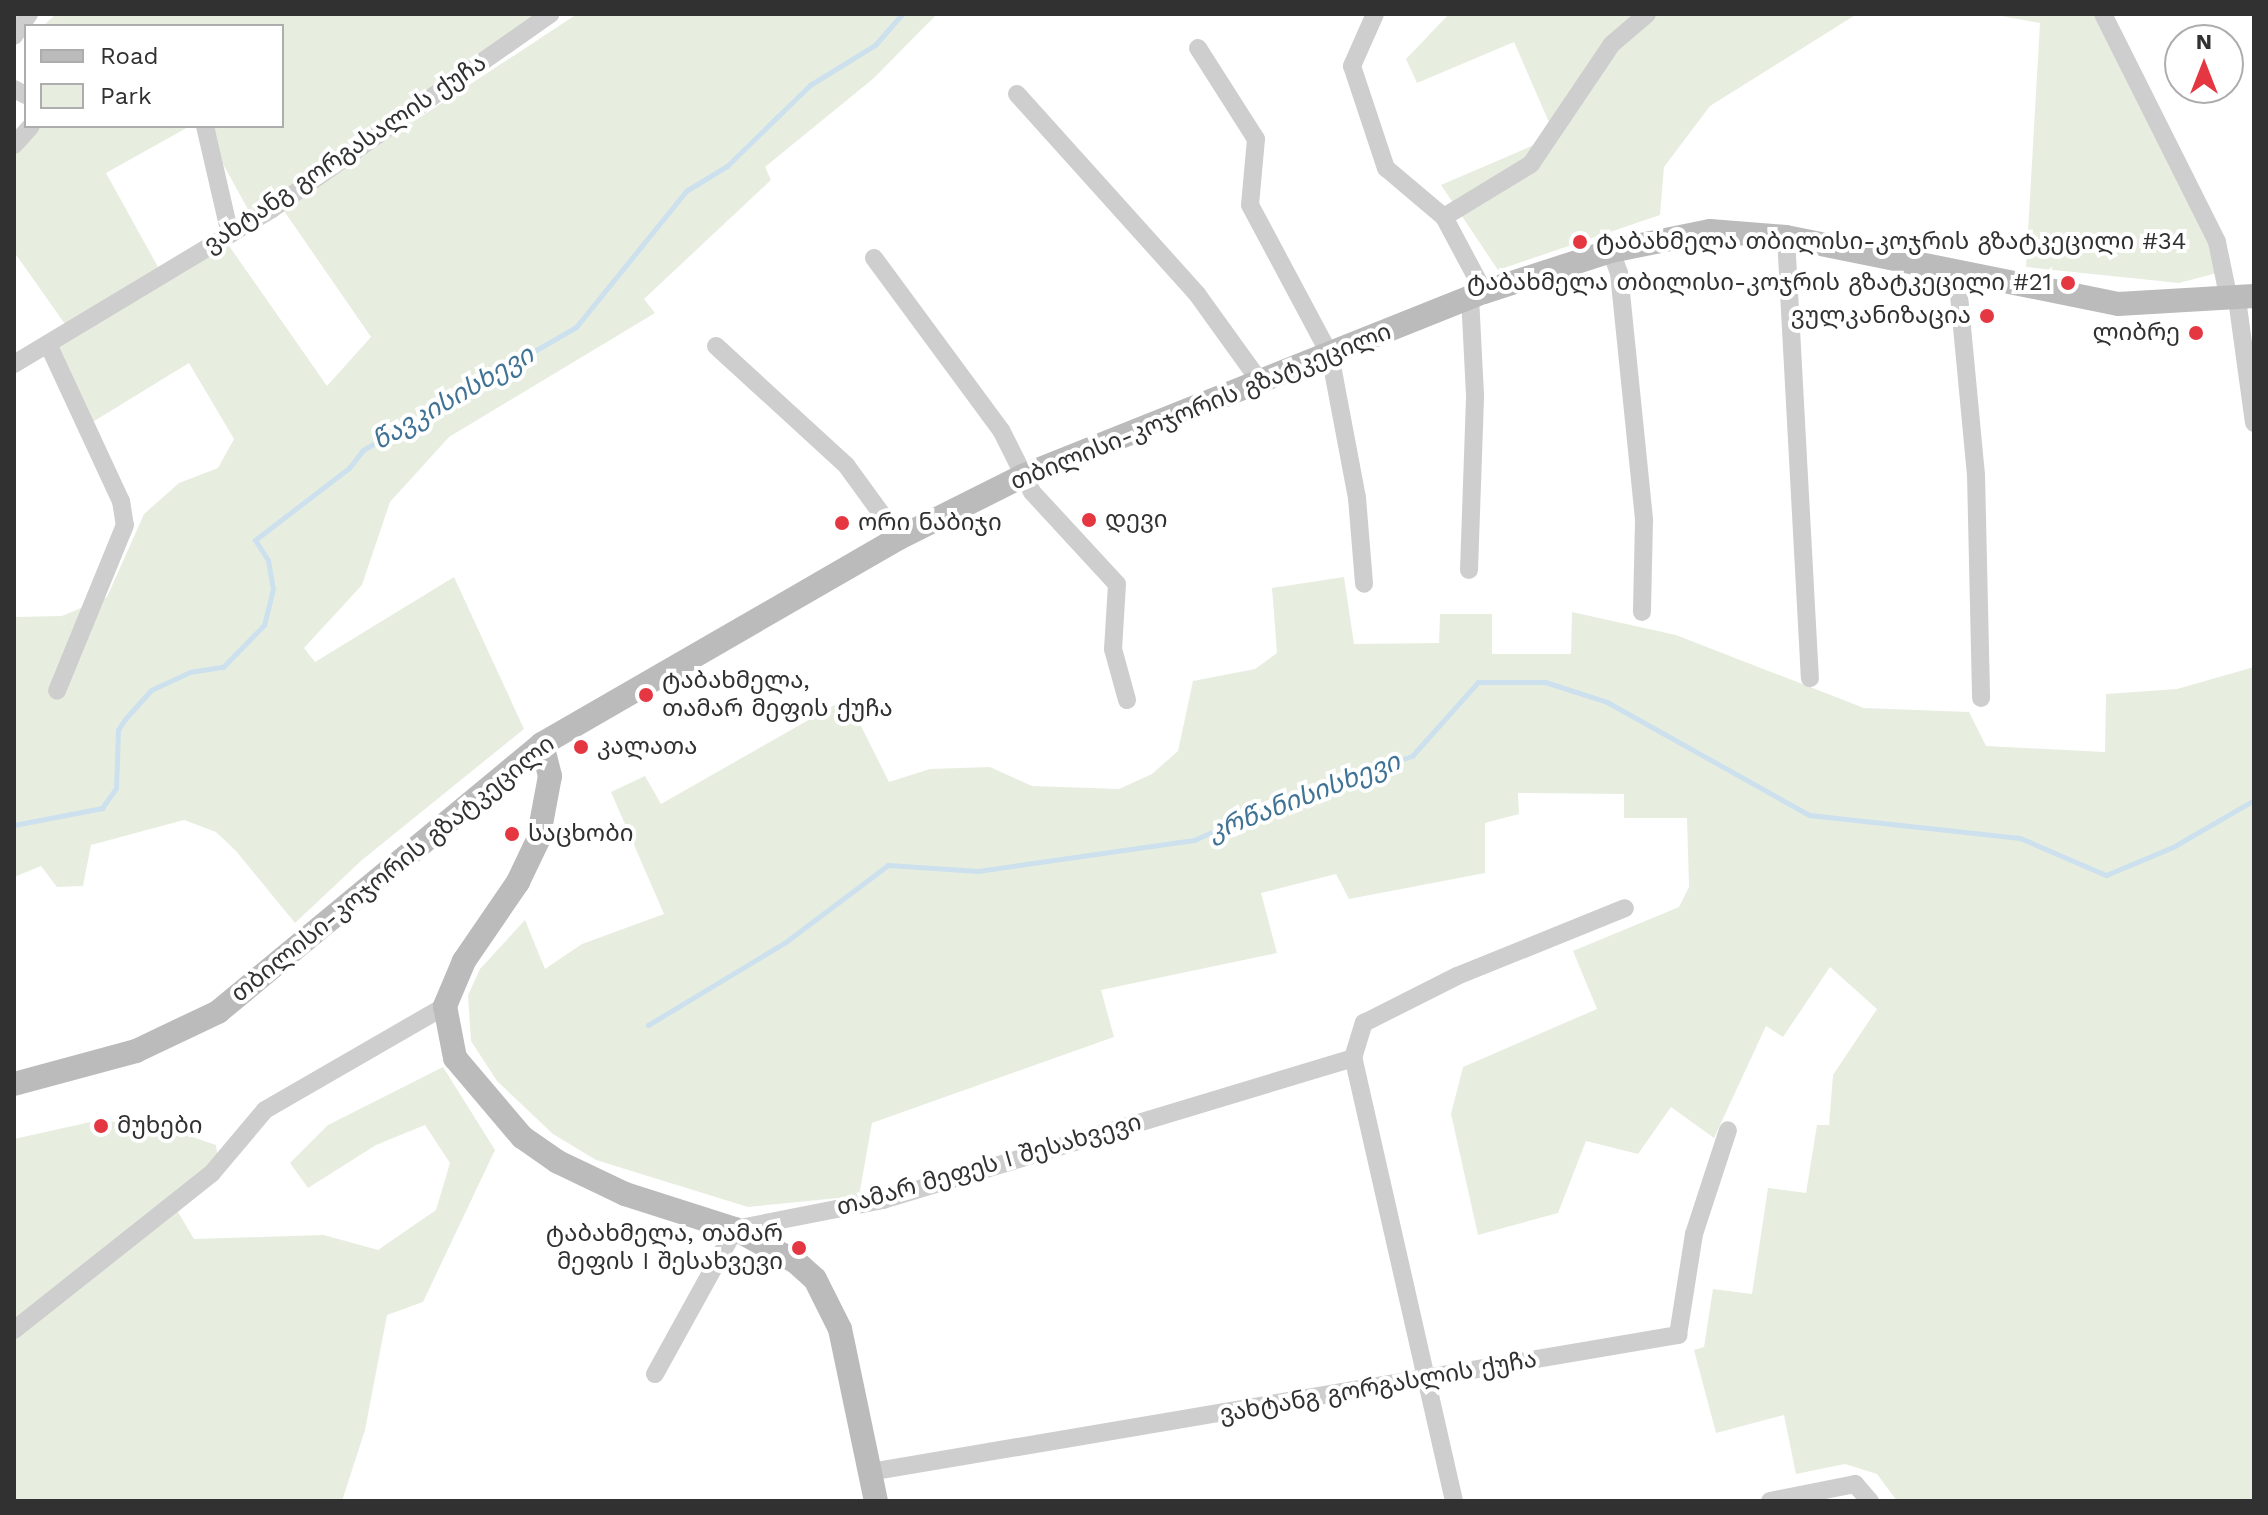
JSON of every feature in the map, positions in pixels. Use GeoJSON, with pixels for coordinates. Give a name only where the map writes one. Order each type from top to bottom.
{"type":"FeatureCollection","features":[{"type":"Feature","properties":{"kind":"main road","name":"თბილისი-კოჯორის გზატკეცილი"},"geometry":{"type":"LineString","coordinates":[[14,1084],[136,1051],[218,1012],[542,744],[899,538],[1023,476],[1477,295],[1611,251],[1710,231],[1786,237],[1957,274],[2118,304],[2240,298]]}},
{"type":"Feature","properties":{"kind":"main road"},"geometry":{"type":"LineString","coordinates":[[542,744],[550,776],[538,840],[518,882],[464,961],[445,1006],[455,1058],[522,1137],[625,1194],[735,1229],[796,1262],[832,1305],[876,1501]]}},
{"type":"Feature","properties":{"kind":"street"},"geometry":{"type":"LineString","coordinates":[[14,36],[29,14]]}},
{"type":"Feature","properties":{"kind":"street","name":"ვახტანგ გორგასალის ქუჩა"},"geometry":{"type":"LineString","coordinates":[[14,364],[230,234],[550,14]]}},
{"type":"Feature","properties":{"kind":"street"},"geometry":{"type":"LineString","coordinates":[[1375,14],[1352,66],[1386,168],[1444,217],[1477,295],[1469,570]]}},
{"type":"Feature","properties":{"kind":"street"},"geometry":{"type":"LineString","coordinates":[[1444,217],[1531,164],[1612,44],[1647,14]]}},
{"type":"Feature","properties":{"kind":"street"},"geometry":{"type":"LineString","coordinates":[[2103,14],[2211,228],[2240,298],[2254,423]]}},
{"type":"Feature","properties":{"kind":"street"},"geometry":{"type":"LineString","coordinates":[[1198,48],[1256,139],[1250,205],[1330,355],[1357,498],[1364,584]]}},
{"type":"Feature","properties":{"kind":"street"},"geometry":{"type":"LineString","coordinates":[[1017,94],[1197,294],[1261,383]]}},
{"type":"Feature","properties":{"kind":"street"},"geometry":{"type":"LineString","coordinates":[[14,145],[29,128]]}},
{"type":"Feature","properties":{"kind":"street"},"geometry":{"type":"LineString","coordinates":[[205,128],[230,234]]}},
{"type":"Feature","properties":{"kind":"street"},"geometry":{"type":"LineString","coordinates":[[1786,237],[1810,678]]}},
{"type":"Feature","properties":{"kind":"street"},"geometry":{"type":"LineString","coordinates":[[1611,251],[1619,273],[1644,521],[1642,612]]}},
{"type":"Feature","properties":{"kind":"street"},"geometry":{"type":"LineString","coordinates":[[874,258],[1001,430],[1023,476],[1117,584],[1113,649],[1127,700]]}},
{"type":"Feature","properties":{"kind":"street"},"geometry":{"type":"LineString","coordinates":[[1957,274],[1976,474],[1981,698]]}},
{"type":"Feature","properties":{"kind":"street"},"geometry":{"type":"LineString","coordinates":[[48,344],[121,501],[125,525],[57,691]]}},
{"type":"Feature","properties":{"kind":"street"},"geometry":{"type":"LineString","coordinates":[[716,346],[837,455],[899,538]]}},
{"type":"Feature","properties":{"kind":"street"},"geometry":{"type":"LineString","coordinates":[[1454,1501],[1422,1380],[1353,1058],[1364,1023],[1457,976],[1625,908]]}},
{"type":"Feature","properties":{"kind":"street"},"geometry":{"type":"LineString","coordinates":[[14,1330],[212,1173],[265,1110],[445,1006]]}},
{"type":"Feature","properties":{"kind":"street","name":"თამარ მეფეს I შესახვევი"},"geometry":{"type":"LineString","coordinates":[[735,1229],[883,1200],[1353,1058]]}},
{"type":"Feature","properties":{"kind":"street","name":"ვახტანგ გორგასლის ქუჩა"},"geometry":{"type":"LineString","coordinates":[[870,1472],[1678,1335],[1694,1234],[1728,1130]]}},
{"type":"Feature","properties":{"kind":"street"},"geometry":{"type":"LineString","coordinates":[[655,1374],[735,1229]]}},
{"type":"Feature","properties":{"kind":"street"},"geometry":{"type":"LineString","coordinates":[[1770,1501],[1855,1484],[1870,1501]]}},
{"type":"Feature","properties":{"kind":"green space"},"geometry":{"type":"Polygon","coordinates":[[[56,14],[560,14],[250,213],[203,128],[284,128],[284,24],[45,24],[56,14]]]}},
{"type":"Feature","properties":{"kind":"green space"},"geometry":{"type":"Polygon","coordinates":[[[577,14],[937,14],[874,78],[765,167],[771,180],[644,299],[655,313],[449,437],[390,502],[362,585],[304,648],[315,662],[454,577],[524,729],[362,860],[295,923],[236,851],[216,832],[184,820],[91,845],[83,886],[57,887],[41,866],[14,877],[14,617],[62,616],[107,597],[144,514],[179,483],[218,468],[234,439],[189,363],[91,423],[55,346],[227,243],[327,386],[371,337],[282,208],[577,14]]]}},
{"type":"Feature","properties":{"kind":"green space"},"geometry":{"type":"Polygon","coordinates":[[[1449,14],[1857,14],[1710,106],[1664,167],[1660,215],[1498,270],[1441,185],[1555,136],[1514,42],[1417,83],[1406,59],[1449,14]]]}},
{"type":"Feature","properties":{"kind":"green space"},"geometry":{"type":"Polygon","coordinates":[[[1991,14],[2091,14],[2101,21],[2214,241],[2217,273],[2179,283],[2026,267],[2040,23],[1991,14]]]}},
{"type":"Feature","properties":{"kind":"green space"},"geometry":{"type":"Polygon","coordinates":[[[26,128],[186,128],[106,173],[158,267],[65,324],[14,252],[14,148],[26,128]]]}},
{"type":"Feature","properties":{"kind":"green space"},"geometry":{"type":"Polygon","coordinates":[[[1344,577],[1354,644],[1439,643],[1440,614],[1492,614],[1492,654],[1571,654],[1572,612],[1676,635],[1864,708],[1969,712],[1986,746],[2105,752],[2106,694],[2177,689],[2254,667],[2254,1501],[1897,1501],[1877,1474],[1845,1464],[1796,1474],[1784,1415],[1716,1433],[1694,1350],[1704,1347],[1713,1289],[1752,1294],[1768,1188],[1806,1193],[1817,1125],[1829,1125],[1833,1075],[1877,1009],[1830,967],[1783,1037],[1766,1026],[1714,1138],[1671,1107],[1638,1154],[1586,1141],[1558,1213],[1478,1235],[1451,1114],[1463,1067],[1597,1009],[1573,951],[1679,907],[1689,887],[1687,818],[1624,818],[1624,794],[1518,793],[1519,814],[1485,823],[1485,873],[1349,899],[1336,874],[1261,893],[1277,953],[1101,990],[1114,1037],[872,1123],[859,1196],[748,1207],[596,1160],[553,1134],[497,1081],[471,1041],[468,995],[480,969],[525,920],[545,969],[582,944],[664,914],[611,792],[645,776],[661,804],[847,698],[889,782],[930,769],[990,767],[1032,786],[1119,789],[1152,774],[1178,751],[1193,681],[1255,669],[1277,653],[1272,588],[1344,577]]]}},
{"type":"Feature","properties":{"kind":"green space"},"geometry":{"type":"Polygon","coordinates":[[[443,1067],[495,1150],[423,1302],[387,1315],[365,1430],[342,1501],[14,1501],[14,1139],[95,1121],[151,1123],[216,1145],[220,1175],[178,1212],[194,1239],[324,1235],[378,1250],[436,1210],[450,1163],[425,1125],[376,1145],[308,1188],[290,1163],[328,1125],[443,1067]]]}},
{"type":"Feature","properties":{"kind":"waterway","name":"წავკისისხევი"},"geometry":{"type":"LineString","coordinates":[[14,825],[102,808],[116,788],[118,730],[125,719],[151,690],[190,672],[223,667],[264,625],[273,589],[268,560],[255,540],[349,468],[363,450],[576,327],[686,191],[727,166],[810,85],[875,45],[902,14]]}},
{"type":"Feature","properties":{"kind":"waterway","name":"კრწანისისხევი"},"geometry":{"type":"LineString","coordinates":[[648,1025],[787,941],[888,865],[978,871],[1194,840],[1281,801],[1412,756],[1478,682],[1545,682],[1607,702],[1809,815],[2020,838],[2106,875],[2173,847],[2254,800]]}},
{"type":"Feature","properties":{"kind":"place","name":"ტაბახმელა თბილისი-კოჯრის გზატკეცილი #34"},"geometry":{"type":"Point","coordinates":[1580,242]}},
{"type":"Feature","properties":{"kind":"place","name":"ტაბახმელა თბილისი-კოჯრის გზატკეცილი #21"},"geometry":{"type":"Point","coordinates":[2068,283]}},
{"type":"Feature","properties":{"kind":"place","name":"ვულკანიზაცია"},"geometry":{"type":"Point","coordinates":[1987,316]}},
{"type":"Feature","properties":{"kind":"place","name":"ლიბრე"},"geometry":{"type":"Point","coordinates":[2196,333]}},
{"type":"Feature","properties":{"kind":"place","name":"დევი"},"geometry":{"type":"Point","coordinates":[1089,520]}},
{"type":"Feature","properties":{"kind":"place","name":"ორი ნაბიჯი"},"geometry":{"type":"Point","coordinates":[842,523]}},
{"type":"Feature","properties":{"kind":"place","name":"ტაბახმელა, თამარ მეფის ქუჩა"},"geometry":{"type":"Point","coordinates":[646,695]}},
{"type":"Feature","properties":{"kind":"place","name":"კალათა"},"geometry":{"type":"Point","coordinates":[581,747]}},
{"type":"Feature","properties":{"kind":"place","name":"საცხობი"},"geometry":{"type":"Point","coordinates":[512,834]}},
{"type":"Feature","properties":{"kind":"place","name":"მუხები"},"geometry":{"type":"Point","coordinates":[101,1126]}},
{"type":"Feature","properties":{"kind":"place","name":"ტაბახმელა, თამარ მეფის I შესახვევი"},"geometry":{"type":"Point","coordinates":[799,1248]}}]}
